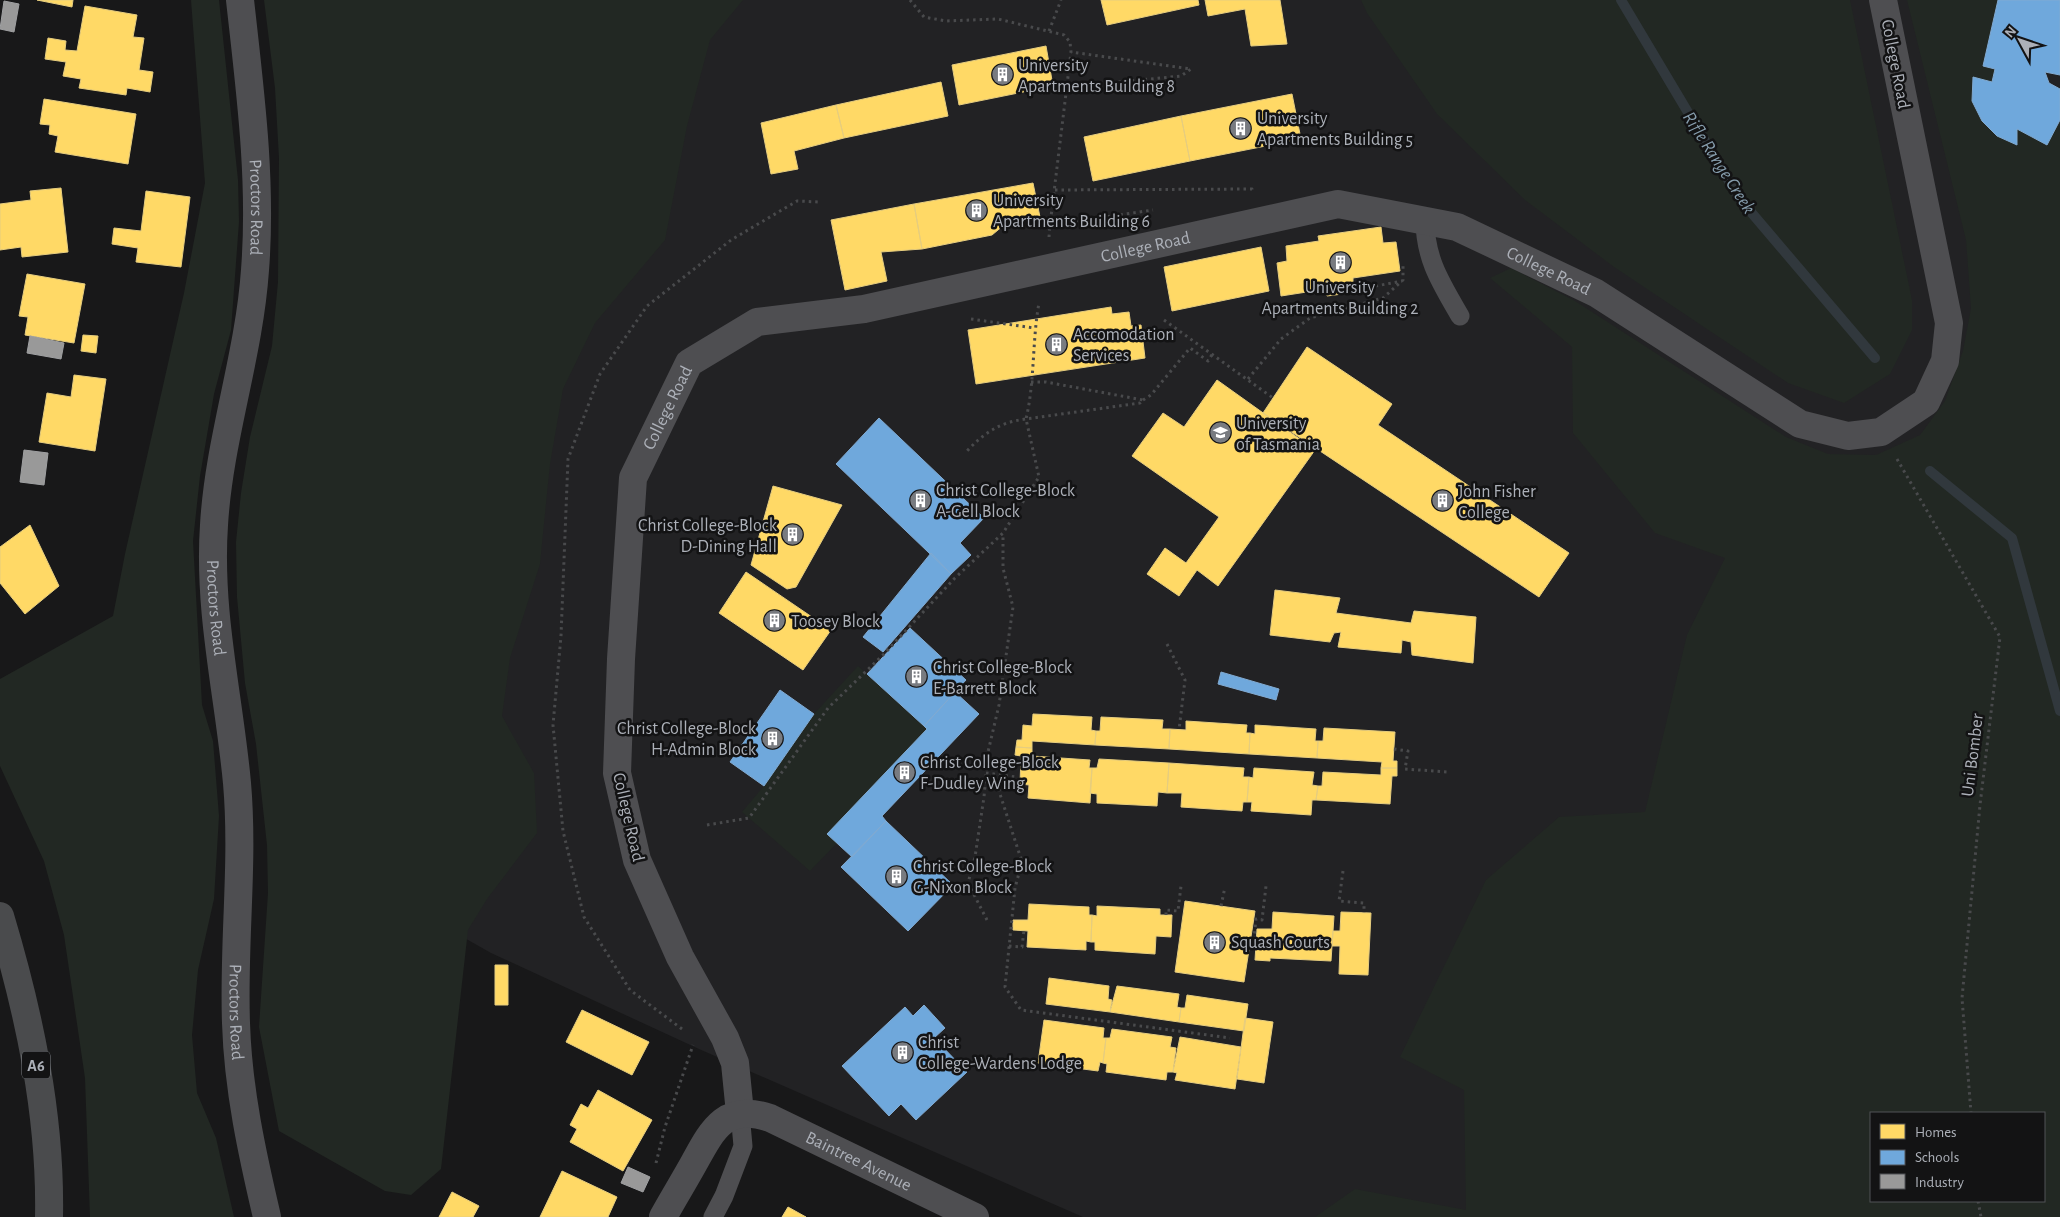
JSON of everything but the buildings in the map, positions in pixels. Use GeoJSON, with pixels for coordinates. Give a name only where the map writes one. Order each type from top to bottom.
{"type":"FeatureCollection","features":[{"type":"Feature","properties":{"kind":"highway","name":"A6"},"geometry":{"type":"LineString","coordinates":[[0,916],[17,974],[35,1058],[47,1151],[49,1217]]}},
{"type":"Feature","properties":{"kind":"street","name":"Proctors Road"},"geometry":{"type":"LineString","coordinates":[[240,0],[255,135],[257,200],[255,271],[247,333],[220,468],[212,574],[215,626],[237,782],[241,854],[236,1010],[237,1054],[246,1128],[267,1217]]}},
{"type":"Feature","properties":{"kind":"street","name":"College Road"},"geometry":{"type":"LineString","coordinates":[[740,1114],[735,1063],[725,1038],[676,949],[637,860],[617,774],[620,677],[633,478],[689,363],[757,322],[864,309],[1338,204],[1457,227],[1596,293],[1800,424],[1848,436],[1881,432],[1926,402],[1945,361],[1949,323],[1883,0]]}},
{"type":"Feature","properties":{"kind":"street"},"geometry":{"type":"LineString","coordinates":[[663,1217],[710,1132],[724,1120],[740,1114]]}},
{"type":"Feature","properties":{"kind":"street","name":"Baintree Avenue"},"geometry":{"type":"LineString","coordinates":[[740,1114],[759,1114],[770,1118],[974,1217]]}},
{"type":"Feature","properties":{"kind":"lane"},"geometry":{"type":"LineString","coordinates":[[1425,220],[1425,238],[1433,270],[1460,316]]}},
{"type":"Feature","properties":{"kind":"lane"},"geometry":{"type":"LineString","coordinates":[[713,1217],[724,1196],[743,1146],[740,1114]]}},
{"type":"Feature","properties":{"kind":"path"},"geometry":{"type":"LineString","coordinates":[[910,0],[924,17],[946,21],[998,19],[1064,35],[1070,42],[1071,52],[1050,225],[1156,210]]}},
{"type":"Feature","properties":{"kind":"path"},"geometry":{"type":"LineString","coordinates":[[1049,31],[1062,0]]}},
{"type":"Feature","properties":{"kind":"path"},"geometry":{"type":"LineString","coordinates":[[1067,87],[1181,76],[1191,69],[1071,52]]}},
{"type":"Feature","properties":{"kind":"path"},"geometry":{"type":"LineString","coordinates":[[1055,190],[1252,189],[1252,196]]}},
{"type":"Feature","properties":{"kind":"path"},"geometry":{"type":"LineString","coordinates":[[1248,379],[1281,339],[1310,318],[1383,298],[1403,280],[1350,291]]}},
{"type":"Feature","properties":{"kind":"path"},"geometry":{"type":"LineString","coordinates":[[707,825],[749,818],[828,708],[884,654],[954,579],[1003,533],[1039,477],[1026,419],[1031,382],[1034,328],[1040,298]]}},
{"type":"Feature","properties":{"kind":"path"},"geometry":{"type":"LineString","coordinates":[[1164,320],[1274,398]]}},
{"type":"Feature","properties":{"kind":"path"},"geometry":{"type":"LineString","coordinates":[[987,321],[1034,328]]}},
{"type":"Feature","properties":{"kind":"path"},"geometry":{"type":"LineString","coordinates":[[967,451],[995,427],[1009,421],[1140,403],[1152,395],[1190,348],[1208,361],[1212,353]]}},
{"type":"Feature","properties":{"kind":"path"},"geometry":{"type":"LineString","coordinates":[[1031,382],[1046,382],[1144,400]]}},
{"type":"Feature","properties":{"kind":"path","name":"Uni Bomber"},"geometry":{"type":"LineString","coordinates":[[1881,432],[2000,637],[1980,805],[1962,998],[1971,1112]]}},
{"type":"Feature","properties":{"kind":"path"},"geometry":{"type":"LineString","coordinates":[[987,920],[968,883],[975,857],[988,752],[999,705],[1014,607],[1003,568],[1003,533]]}},
{"type":"Feature","properties":{"kind":"path"},"geometry":{"type":"LineString","coordinates":[[1167,644],[1185,680],[1179,730]]}},
{"type":"Feature","properties":{"kind":"path"},"geometry":{"type":"LineString","coordinates":[[1394,749],[1408,751],[1405,769],[1448,772]]}},
{"type":"Feature","properties":{"kind":"path"},"geometry":{"type":"LineString","coordinates":[[986,773],[1016,778],[1014,791],[1022,792],[1023,784]]}},
{"type":"Feature","properties":{"kind":"path"},"geometry":{"type":"LineString","coordinates":[[1002,776],[999,791],[1022,862],[1015,888],[1005,987],[1021,1010],[1230,1038]]}},
{"type":"Feature","properties":{"kind":"path"},"geometry":{"type":"LineString","coordinates":[[1343,871],[1339,901],[1364,903],[1364,913]]}},
{"type":"Feature","properties":{"kind":"path"},"geometry":{"type":"LineString","coordinates":[[1166,914],[1166,910],[1178,911],[1180,886]]}},
{"type":"Feature","properties":{"kind":"path"},"geometry":{"type":"LineString","coordinates":[[1256,938],[1254,938],[1256,919],[1262,920],[1266,886]]}},
{"type":"Feature","properties":{"kind":"path"},"geometry":{"type":"LineString","coordinates":[[1221,906],[1225,887]]}},
{"type":"Feature","properties":{"kind":"path"},"geometry":{"type":"LineString","coordinates":[[1009,946],[1022,947],[1024,930]]}},
{"type":"Feature","properties":{"kind":"path"},"geometry":{"type":"LineString","coordinates":[[655,1170],[665,1127],[707,1005]]}},
{"type":"Feature","properties":{"kind":"path"},"geometry":{"type":"LineString","coordinates":[[1978,1202],[1981,1217]]}},
{"type":"Feature","properties":{"kind":"shaded area"},"geometry":{"type":"Polygon","coordinates":[[[191,0],[219,0],[238,180],[239,222],[231,330],[214,394],[200,476],[193,541],[202,705],[213,741],[219,816],[214,899],[198,970],[192,1035],[197,1093],[216,1138],[234,1217],[90,1217],[85,1078],[64,935],[44,861],[0,766],[0,679],[113,616],[125,554],[184,293],[205,183],[191,0]]]}},
{"type":"Feature","properties":{"kind":"shaded area"},"geometry":{"type":"Polygon","coordinates":[[[264,0],[743,0],[710,40],[687,126],[665,240],[595,323],[563,389],[550,464],[540,564],[510,658],[502,716],[534,773],[537,833],[487,899],[468,930],[441,1169],[411,1195],[385,1191],[279,1131],[259,1027],[268,893],[267,845],[256,744],[245,683],[237,597],[236,542],[241,493],[250,437],[272,346],[278,282],[279,158],[275,88],[264,0]]]}},
{"type":"Feature","properties":{"kind":"shaded area","name":"University of Tasmania"},"geometry":{"type":"Polygon","coordinates":[[[426,0],[2060,0],[2060,1217],[1083,1217],[699,1049],[491,953],[336,865],[426,0]]]}},
{"type":"Feature","properties":{"kind":"shaded area"},"geometry":{"type":"Polygon","coordinates":[[[1361,0],[1850,0],[1912,300],[1912,330],[1890,374],[1844,403],[1788,383],[1614,267],[1525,200],[1437,114],[1367,13],[1361,0]]]}},
{"type":"Feature","properties":{"kind":"shaded area"},"geometry":{"type":"Polygon","coordinates":[[[1907,0],[1998,0],[1983,65],[1995,69],[1992,82],[1973,78],[1973,96],[1980,117],[1997,136],[2017,129],[2046,145],[2060,120],[2060,1217],[1315,1217],[1355,1189],[1466,1210],[1464,1090],[1400,1057],[1486,880],[1559,817],[1645,812],[1687,635],[1725,558],[1655,533],[1573,433],[1572,347],[1490,278],[1511,268],[1575,301],[1786,437],[1828,454],[1876,455],[1920,435],[1945,401],[1963,351],[1971,308],[1966,240],[1907,0]]]}},
{"type":"Feature","properties":{"kind":"shaded area"},"geometry":{"type":"Polygon","coordinates":[[[858,666],[927,729],[837,843],[810,871],[742,812],[764,786],[814,714],[858,666]]]}},
{"type":"Feature","properties":{"kind":"waterway","name":"Rifle Range Creek"},"geometry":{"type":"LineString","coordinates":[[1621,0],[1739,198],[1875,358]]}},
{"type":"Feature","properties":{"kind":"waterway","name":"Rifle Range Creek"},"geometry":{"type":"LineString","coordinates":[[1930,471],[2012,538],[2060,711]]}},
{"type":"Feature","properties":{"kind":"place","name":"University Apartments Building 8"},"geometry":{"type":"Point","coordinates":[1002,75]}},
{"type":"Feature","properties":{"kind":"place","name":"University Apartments Building 5"},"geometry":{"type":"Point","coordinates":[1241,128]}},
{"type":"Feature","properties":{"kind":"place","name":"University Apartments Building 6"},"geometry":{"type":"Point","coordinates":[977,210]}},
{"type":"Feature","properties":{"kind":"place","name":"University Apartments Building 2"},"geometry":{"type":"Point","coordinates":[1340,262]}},
{"type":"Feature","properties":{"kind":"place","name":"Accomodation Services"},"geometry":{"type":"Point","coordinates":[1057,344]}},
{"type":"Feature","properties":{"kind":"place","name":"University of Tasmania"},"geometry":{"type":"Point","coordinates":[1220,433]}},
{"type":"Feature","properties":{"kind":"place","name":"Christ College-Block A-Gell Block"},"geometry":{"type":"Point","coordinates":[920,500]}},
{"type":"Feature","properties":{"kind":"place","name":"John Fisher College"},"geometry":{"type":"Point","coordinates":[1442,501]}},
{"type":"Feature","properties":{"kind":"place","name":"Christ College-Block D-Dining Hall"},"geometry":{"type":"Point","coordinates":[793,535]}},
{"type":"Feature","properties":{"kind":"place","name":"Toosey Block"},"geometry":{"type":"Point","coordinates":[775,621]}},
{"type":"Feature","properties":{"kind":"place","name":"Christ College-Block E-Barrett Block"},"geometry":{"type":"Point","coordinates":[917,677]}},
{"type":"Feature","properties":{"kind":"place","name":"Christ College-Block H-Admin Block"},"geometry":{"type":"Point","coordinates":[772,738]}},
{"type":"Feature","properties":{"kind":"place","name":"Christ College-Block F-Dudley Wing"},"geometry":{"type":"Point","coordinates":[904,772]}},
{"type":"Feature","properties":{"kind":"place","name":"Christ College-Block G-Nixon Block"},"geometry":{"type":"Point","coordinates":[897,876]}},
{"type":"Feature","properties":{"kind":"place","name":"Squash Courts"},"geometry":{"type":"Point","coordinates":[1215,942]}},
{"type":"Feature","properties":{"kind":"place","name":"Christ College-Wardens Lodge"},"geometry":{"type":"Point","coordinates":[902,1052]}}]}
